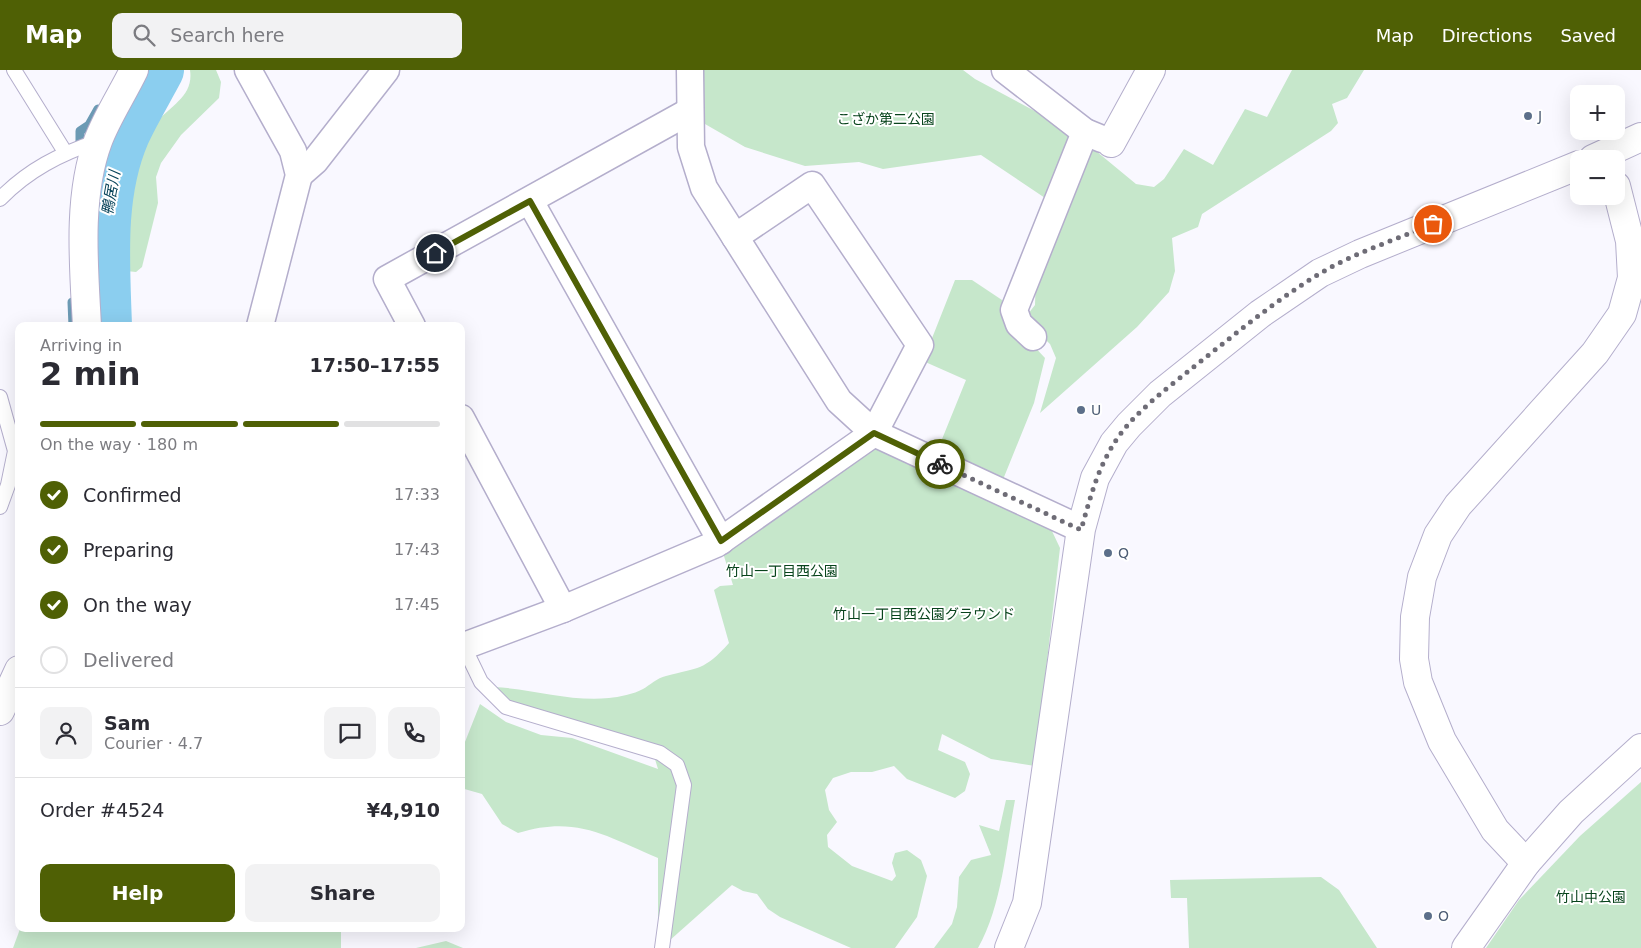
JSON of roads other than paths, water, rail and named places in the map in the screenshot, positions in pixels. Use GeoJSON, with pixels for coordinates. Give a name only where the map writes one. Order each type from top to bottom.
{"type":"FeatureCollection","features":[{"type":"Feature","properties":{"kind":"street"},"geometry":{"type":"LineString","coordinates":[[87,322],[84,260],[85,219],[90,174],[98,141],[134,70]]}},
{"type":"Feature","properties":{"kind":"street"},"geometry":{"type":"LineString","coordinates":[[248,70],[293,151],[299,175],[261,322]]}},
{"type":"Feature","properties":{"kind":"street"},"geometry":{"type":"LineString","coordinates":[[299,175],[315,161],[372,85],[386,70]]}},
{"type":"Feature","properties":{"kind":"street"},"geometry":{"type":"LineString","coordinates":[[690,70],[691,147],[704,188],[839,401],[874,433],[1081,530]]}},
{"type":"Feature","properties":{"kind":"street"},"geometry":{"type":"LineString","coordinates":[[1005,70],[1085,132],[1111,143],[1151,70]]}},
{"type":"Feature","properties":{"kind":"street"},"geometry":{"type":"LineString","coordinates":[[410,322],[387,279],[690,111]]}},
{"type":"Feature","properties":{"kind":"street"},"geometry":{"type":"LineString","coordinates":[[1033,336],[1019,324],[1014,310],[1085,132]]}},
{"type":"Feature","properties":{"kind":"street"},"geometry":{"type":"LineString","coordinates":[[1617,150],[1641,137]]}},
{"type":"Feature","properties":{"kind":"street"},"geometry":{"type":"LineString","coordinates":[[1009,948],[1026,903],[1081,530],[1095,478],[1114,444],[1128,425],[1160,394],[1260,314],[1320,274],[1360,254],[1570,169]]}},
{"type":"Feature","properties":{"kind":"street"},"geometry":{"type":"LineString","coordinates":[[465,647],[563,609],[721,541],[874,433],[920,345],[812,185],[735,236]]}},
{"type":"Feature","properties":{"kind":"street"},"geometry":{"type":"LineString","coordinates":[[530,201],[721,541]]}},
{"type":"Feature","properties":{"kind":"street"},"geometry":{"type":"LineString","coordinates":[[1526,863],[1495,830],[1442,741],[1418,682],[1414,659],[1415,617],[1422,577],[1438,535],[1458,505],[1595,353],[1622,314],[1632,278],[1630,241],[1621,205]]}},
{"type":"Feature","properties":{"kind":"street"},"geometry":{"type":"LineString","coordinates":[[465,425],[563,609]]}},
{"type":"Feature","properties":{"kind":"street"},"geometry":{"type":"LineString","coordinates":[[0,711],[15,679]]}},
{"type":"Feature","properties":{"kind":"street"},"geometry":{"type":"LineString","coordinates":[[1466,948],[1526,863],[1571,812],[1641,748]]}},
{"type":"Feature","properties":{"kind":"lane"},"geometry":{"type":"LineString","coordinates":[[14,70],[65,152]]}},
{"type":"Feature","properties":{"kind":"lane"},"geometry":{"type":"LineString","coordinates":[[0,199],[17,181],[65,152],[98,141]]}},
{"type":"Feature","properties":{"kind":"lane"},"geometry":{"type":"LineString","coordinates":[[0,397],[15,451],[14,486],[0,507]]}},
{"type":"Feature","properties":{"kind":"lane"},"geometry":{"type":"LineString","coordinates":[[465,649],[481,682],[506,707],[660,753],[677,765],[684,784],[660,946]]}},
{"type":"Feature","properties":{"kind":"waterway","name":"鴨居川"},"geometry":{"type":"LineString","coordinates":[[107,322],[105,253],[107,205],[111,180],[125,134],[159,70]]}},
{"type":"Feature","properties":{"kind":"waterway"},"geometry":{"type":"LineString","coordinates":[[80,152],[80,131],[89,125],[98,109]]}},
{"type":"Feature","properties":{"kind":"waterway"},"geometry":{"type":"LineString","coordinates":[[72,302],[73,322]]}},
{"type":"Feature","properties":{"kind":"place","name":"J"},"geometry":{"type":"Point","coordinates":[1528,116]}},
{"type":"Feature","properties":{"kind":"place","name":"U"},"geometry":{"type":"Point","coordinates":[1081,410]}},
{"type":"Feature","properties":{"kind":"place","name":"Q"},"geometry":{"type":"Point","coordinates":[1108,553]}},
{"type":"Feature","properties":{"kind":"place","name":"O"},"geometry":{"type":"Point","coordinates":[1428,916]}},
{"type":"Feature","properties":{"kind":"park label","name":"こざか第二公園"},"geometry":{"type":"Point","coordinates":[886,119]}},
{"type":"Feature","properties":{"kind":"park label","name":"竹山一丁目西公園"},"geometry":{"type":"Point","coordinates":[782,571]}},
{"type":"Feature","properties":{"kind":"park label","name":"竹山一丁目西公園グラウンド"},"geometry":{"type":"Point","coordinates":[924,614]}},
{"type":"Feature","properties":{"kind":"park label","name":"竹山中公園"},"geometry":{"type":"Point","coordinates":[1591,897]}}]}
